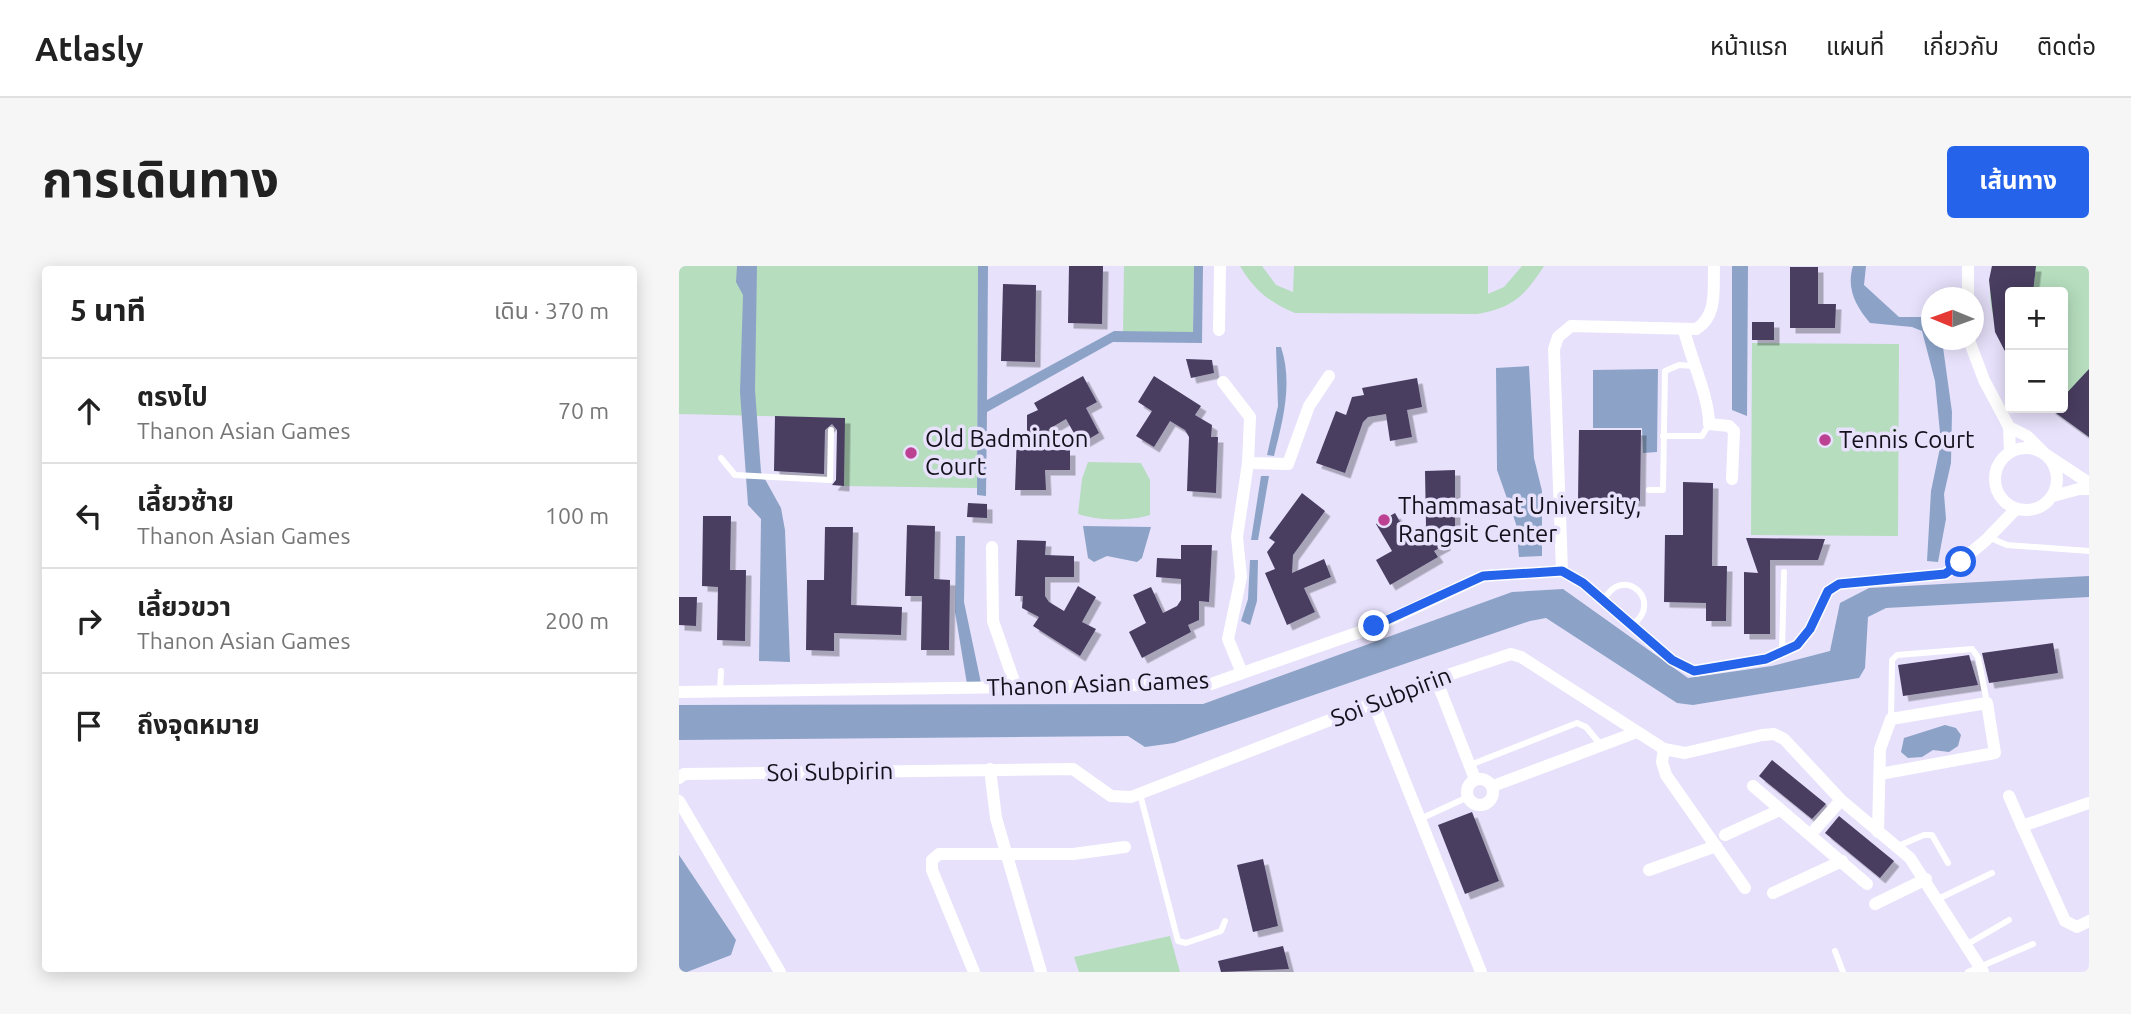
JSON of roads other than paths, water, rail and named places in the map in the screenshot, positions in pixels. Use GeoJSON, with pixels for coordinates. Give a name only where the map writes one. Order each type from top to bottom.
{"type":"FeatureCollection","features":[{"type":"Feature","properties":{"kind":"street"},"geometry":{"type":"LineString","coordinates":[[1219,330],[1220,266]]}},
{"type":"Feature","properties":{"kind":"street"},"geometry":{"type":"LineString","coordinates":[[1714,266],[1712,312],[1708,322],[1696,329],[1571,326],[1557,337],[1554,349],[1562,571],[1604,600],[1672,660],[1694,671],[1782,653],[1797,645],[1810,629],[1828,591],[1839,584],[1945,574],[2016,509]]}},
{"type":"Feature","properties":{"kind":"street"},"geometry":{"type":"LineString","coordinates":[[1968,266],[1968,287]]}},
{"type":"Feature","properties":{"kind":"street"},"geometry":{"type":"LineString","coordinates":[[1684,330],[1693,366],[1707,402],[1709,424],[1729,426],[1734,431],[1732,479]]}},
{"type":"Feature","properties":{"kind":"street"},"geometry":{"type":"LineString","coordinates":[[1973,350],[1984,380],[2009,427],[2010,452]]}},
{"type":"Feature","properties":{"kind":"street"},"geometry":{"type":"LineString","coordinates":[[1248,463],[1287,464],[1308,405],[1329,376]]}},
{"type":"Feature","properties":{"kind":"street"},"geometry":{"type":"LineString","coordinates":[[1223,382],[1250,417],[1248,463],[1237,537],[1241,577],[1228,639],[1242,673]]}},
{"type":"Feature","properties":{"kind":"street"},"geometry":{"type":"LineString","coordinates":[[2009,427],[2027,436],[2055,467],[2057,476],[2053,496]]}},
{"type":"Feature","properties":{"kind":"street"},"geometry":{"type":"LineString","coordinates":[[1991,533],[2000,496],[1995,475],[1998,465],[2010,452],[2024,447],[2045,454],[2089,483]]}},
{"type":"Feature","properties":{"kind":"street"},"geometry":{"type":"LineString","coordinates":[[2000,496],[2016,509],[2037,509],[2053,496],[2089,489]]}},
{"type":"Feature","properties":{"kind":"street"},"geometry":{"type":"LineString","coordinates":[[992,547],[993,621],[1016,687]]}},
{"type":"Feature","properties":{"kind":"street","name":"Thanon Asian Games"},"geometry":{"type":"LineString","coordinates":[[679,692],[1211,684],[1374,626],[1483,576],[1562,571]]}},
{"type":"Feature","properties":{"kind":"street","name":"Soi Subpirin"},"geometry":{"type":"LineString","coordinates":[[679,778],[684,774],[1073,769],[1111,796],[1140,794],[1436,679],[1511,654],[1521,657],[1664,749],[1685,753],[1774,734],[1784,738],[1841,800],[1878,832],[1898,845],[1926,879],[1966,944],[1977,971]]}},
{"type":"Feature","properties":{"kind":"street"},"geometry":{"type":"LineString","coordinates":[[1436,679],[1475,779]]}},
{"type":"Feature","properties":{"kind":"street"},"geometry":{"type":"LineString","coordinates":[[1878,832],[1880,749],[1891,719],[1987,703],[1995,753],[1880,774]]}},
{"type":"Feature","properties":{"kind":"street"},"geometry":{"type":"LineString","coordinates":[[1374,704],[1481,972]]}},
{"type":"Feature","properties":{"kind":"street"},"geometry":{"type":"LineString","coordinates":[[1493,786],[1600,744],[1637,733]]}},
{"type":"Feature","properties":{"kind":"street"},"geometry":{"type":"LineString","coordinates":[[1664,749],[1662,762],[1666,775],[1745,888]]}},
{"type":"Feature","properties":{"kind":"street"},"geometry":{"type":"LineString","coordinates":[[990,769],[996,818],[1041,972]]}},
{"type":"Feature","properties":{"kind":"street"},"geometry":{"type":"LineString","coordinates":[[1475,779],[1485,779],[1493,786],[1493,796],[1487,803],[1476,805],[1468,797],[1468,787],[1475,779]]}},
{"type":"Feature","properties":{"kind":"street"},"geometry":{"type":"LineString","coordinates":[[1753,786],[1867,884]]}},
{"type":"Feature","properties":{"kind":"street"},"geometry":{"type":"LineString","coordinates":[[2009,796],[2065,920],[2077,927],[2089,921]]}},
{"type":"Feature","properties":{"kind":"street"},"geometry":{"type":"LineString","coordinates":[[1811,834],[1841,800]]}},
{"type":"Feature","properties":{"kind":"street"},"geometry":{"type":"LineString","coordinates":[[679,801],[780,972]]}},
{"type":"Feature","properties":{"kind":"street"},"geometry":{"type":"LineString","coordinates":[[2022,826],[2088,805]]}},
{"type":"Feature","properties":{"kind":"street"},"geometry":{"type":"LineString","coordinates":[[1725,835],[1780,810]]}},
{"type":"Feature","properties":{"kind":"street"},"geometry":{"type":"LineString","coordinates":[[974,972],[932,870],[932,860],[939,854],[1073,854],[1125,846]]}},
{"type":"Feature","properties":{"kind":"street"},"geometry":{"type":"LineString","coordinates":[[1649,870],[1716,846]]}},
{"type":"Feature","properties":{"kind":"street"},"geometry":{"type":"LineString","coordinates":[[1773,893],[1842,861]]}},
{"type":"Feature","properties":{"kind":"street"},"geometry":{"type":"LineString","coordinates":[[1875,904],[1926,879]]}},
{"type":"Feature","properties":{"kind":"lane"},"geometry":{"type":"LineString","coordinates":[[1649,490],[1663,490],[1665,371],[1679,365],[1693,366]]}},
{"type":"Feature","properties":{"kind":"lane"},"geometry":{"type":"LineString","coordinates":[[1663,436],[1702,436],[1709,424]]}},
{"type":"Feature","properties":{"kind":"lane"},"geometry":{"type":"LineString","coordinates":[[721,458],[735,475],[830,480],[831,430]]}},
{"type":"Feature","properties":{"kind":"lane"},"geometry":{"type":"LineString","coordinates":[[1991,533],[2007,545],[2089,551]]}},
{"type":"Feature","properties":{"kind":"lane"},"geometry":{"type":"LineString","coordinates":[[1782,653],[1784,572]]}},
{"type":"Feature","properties":{"kind":"lane"},"geometry":{"type":"LineString","coordinates":[[1604,600],[1609,591],[1618,585],[1629,584],[1639,590],[1644,599],[1645,610],[1640,619],[1632,625]]}},
{"type":"Feature","properties":{"kind":"lane"},"geometry":{"type":"LineString","coordinates":[[1891,719],[1892,660],[1897,655],[1972,649],[1978,657],[1987,703]]}},
{"type":"Feature","properties":{"kind":"lane"},"geometry":{"type":"LineString","coordinates":[[720,691],[721,671]]}},
{"type":"Feature","properties":{"kind":"lane"},"geometry":{"type":"LineString","coordinates":[[1471,765],[1577,723],[1586,727],[1600,744]]}},
{"type":"Feature","properties":{"kind":"lane"},"geometry":{"type":"LineString","coordinates":[[1140,794],[1178,941],[1186,943],[1221,931],[1226,921]]}},
{"type":"Feature","properties":{"kind":"lane"},"geometry":{"type":"LineString","coordinates":[[1420,819],[1468,797]]}},
{"type":"Feature","properties":{"kind":"lane"},"geometry":{"type":"LineString","coordinates":[[1898,845],[1924,835],[1932,835],[1948,863]]}},
{"type":"Feature","properties":{"kind":"lane"},"geometry":{"type":"LineString","coordinates":[[1938,899],[1992,873]]}},
{"type":"Feature","properties":{"kind":"lane"},"geometry":{"type":"LineString","coordinates":[[1966,944],[2009,920]]}},
{"type":"Feature","properties":{"kind":"lane"},"geometry":{"type":"LineString","coordinates":[[1977,971],[2033,944]]}},
{"type":"Feature","properties":{"kind":"lane"},"geometry":{"type":"LineString","coordinates":[[1836,951],[1843,972]]}},
{"type":"Feature","properties":{"kind":"water"},"geometry":{"type":"Polygon","coordinates":[[[737,266],[757,266],[755,390],[761,472],[781,508],[785,530],[790,662],[759,661],[761,519],[748,505],[740,392],[743,295],[736,282],[737,266]]]}},
{"type":"Feature","properties":{"kind":"water"},"geometry":{"type":"Polygon","coordinates":[[[978,266],[988,266],[987,400],[1114,331],[1193,332],[1194,266],[1203,266],[1202,343],[1113,342],[987,412],[986,496],[977,495],[978,266]]]}},
{"type":"Feature","properties":{"kind":"water"},"geometry":{"type":"Polygon","coordinates":[[[1732,266],[1748,266],[1747,416],[1732,410],[1732,266]]]}},
{"type":"Feature","properties":{"kind":"water"},"geometry":{"type":"Polygon","coordinates":[[[1853,266],[1866,266],[1864,285],[1899,317],[1921,317],[1921,331],[1912,327],[1870,323],[1854,297],[1851,274],[1853,266]]]}},
{"type":"Feature","properties":{"kind":"water"},"geometry":{"type":"Polygon","coordinates":[[[1276,347],[1281,347],[1285,361],[1286,388],[1274,456],[1267,455],[1278,406],[1276,347]]]}},
{"type":"Feature","properties":{"kind":"water"},"geometry":{"type":"Polygon","coordinates":[[[1927,350],[1943,350],[1952,412],[1951,463],[1944,494],[1946,519],[1938,562],[1927,561],[1931,491],[1941,443],[1935,381],[1927,350]]]}},
{"type":"Feature","properties":{"kind":"water"},"geometry":{"type":"Polygon","coordinates":[[[1529,366],[1534,458],[1542,491],[1542,556],[1519,557],[1516,524],[1497,470],[1496,368],[1529,366]]]}},
{"type":"Feature","properties":{"kind":"water"},"geometry":{"type":"Polygon","coordinates":[[[1658,369],[1657,452],[1643,453],[1642,428],[1593,428],[1593,370],[1658,369]]]}},
{"type":"Feature","properties":{"kind":"water"},"geometry":{"type":"Polygon","coordinates":[[[1261,476],[1269,476],[1258,540],[1251,540],[1261,476]]]}},
{"type":"Feature","properties":{"kind":"water"},"geometry":{"type":"Polygon","coordinates":[[[1083,526],[1151,527],[1142,558],[1137,562],[1107,556],[1094,562],[1088,558],[1083,526]]]}},
{"type":"Feature","properties":{"kind":"water"},"geometry":{"type":"Polygon","coordinates":[[[956,536],[965,536],[964,602],[981,683],[967,684],[955,612],[956,536]]]}},
{"type":"Feature","properties":{"kind":"water"},"geometry":{"type":"Polygon","coordinates":[[[1250,560],[1258,560],[1257,601],[1250,625],[1241,621],[1248,599],[1250,560]]]}},
{"type":"Feature","properties":{"kind":"water"},"geometry":{"type":"Polygon","coordinates":[[[2089,576],[2089,597],[1886,608],[1868,617],[1865,668],[1859,678],[1693,705],[1677,703],[1546,618],[1530,621],[1174,743],[1145,747],[1128,736],[679,740],[679,705],[1203,704],[1512,592],[1563,589],[1688,678],[1772,666],[1830,651],[1840,603],[1869,588],[2089,576]]]}},
{"type":"Feature","properties":{"kind":"water"},"geometry":{"type":"Polygon","coordinates":[[[1945,725],[1956,728],[1961,735],[1958,746],[1949,752],[1933,750],[1922,757],[1908,758],[1901,752],[1904,738],[1945,725]]]}},
{"type":"Feature","properties":{"kind":"water"},"geometry":{"type":"Polygon","coordinates":[[[679,855],[736,940],[731,955],[687,972],[679,972],[679,855]]]}},
{"type":"Feature","properties":{"kind":"place","name":"Tennis Court"},"geometry":{"type":"Point","coordinates":[1825,440]}},
{"type":"Feature","properties":{"kind":"place","name":"Old Badminton Court"},"geometry":{"type":"Point","coordinates":[911,453]}},
{"type":"Feature","properties":{"kind":"place","name":"Thammasat University, Rangsit Center"},"geometry":{"type":"Point","coordinates":[1384,520]}}]}
